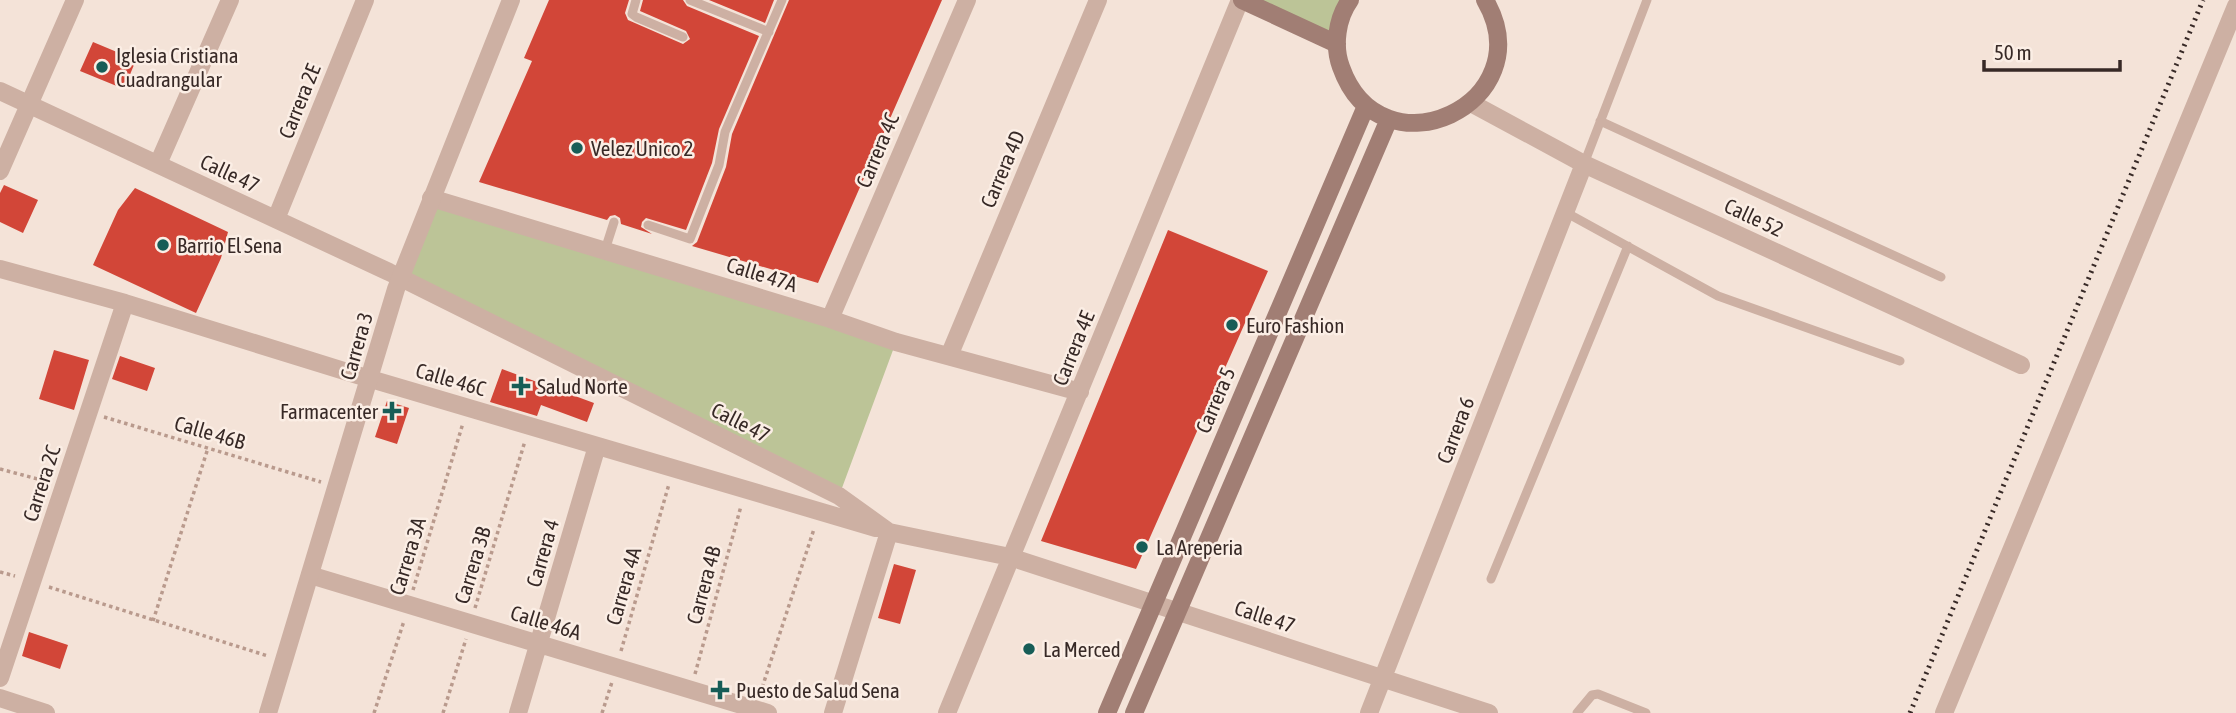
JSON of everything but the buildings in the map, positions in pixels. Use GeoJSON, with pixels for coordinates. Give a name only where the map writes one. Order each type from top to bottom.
{"type":"FeatureCollection","features":[{"type":"Feature","properties":{"kind":"main road"},"geometry":{"type":"LineString","coordinates":[[1241,0],[1337,44]]}},
{"type":"Feature","properties":{"kind":"main road"},"geometry":{"type":"LineString","coordinates":[[1350,0],[1339,23],[1337,44],[1339,62],[1345,78],[1366,106],[1389,119],[1424,124],[1457,113],[1483,90],[1496,60],[1496,26],[1485,0]]}},
{"type":"Feature","properties":{"kind":"main road","name":"Carrera 5"},"geometry":{"type":"LineString","coordinates":[[1107,713],[1366,106]]}},
{"type":"Feature","properties":{"kind":"main road"},"geometry":{"type":"LineString","coordinates":[[1134,713],[1389,119]]}},
{"type":"Feature","properties":{"kind":"street"},"geometry":{"type":"LineString","coordinates":[[0,171],[75,0]]}},
{"type":"Feature","properties":{"kind":"street"},"geometry":{"type":"LineString","coordinates":[[158,164],[230,0]]}},
{"type":"Feature","properties":{"kind":"street","name":"Carrera 2E"},"geometry":{"type":"LineString","coordinates":[[276,219],[365,0]]}},
{"type":"Feature","properties":{"kind":"street","name":"Carrera 3"},"geometry":{"type":"LineString","coordinates":[[268,713],[400,277],[511,0]]}},
{"type":"Feature","properties":{"kind":"street","name":"Carrera 4C"},"geometry":{"type":"LineString","coordinates":[[830,319],[967,0]]}},
{"type":"Feature","properties":{"kind":"street","name":"Carrera 4D"},"geometry":{"type":"LineString","coordinates":[[949,356],[1098,0]]}},
{"type":"Feature","properties":{"kind":"street","name":"Carrera 4E"},"geometry":{"type":"LineString","coordinates":[[947,713],[1241,0]]}},
{"type":"Feature","properties":{"kind":"street"},"geometry":{"type":"LineString","coordinates":[[1944,713],[2236,6]]}},
{"type":"Feature","properties":{"kind":"street","name":"Calle 47"},"geometry":{"type":"LineString","coordinates":[[0,91],[400,277],[839,496],[889,532],[1010,557],[1489,713]]}},
{"type":"Feature","properties":{"kind":"street","name":"Calle 52"},"geometry":{"type":"LineString","coordinates":[[1471,103],[1584,164],[2021,365]]}},
{"type":"Feature","properties":{"kind":"street","name":"Carrera 6"},"geometry":{"type":"LineString","coordinates":[[1369,713],[1584,164]]}},
{"type":"Feature","properties":{"kind":"street","name":"Calle 47A"},"geometry":{"type":"LineString","coordinates":[[431,198],[830,319],[896,342],[1080,392]]}},
{"type":"Feature","properties":{"kind":"street","name":"Calle 46C"},"geometry":{"type":"LineString","coordinates":[[0,269],[125,303],[370,379],[889,532]]}},
{"type":"Feature","properties":{"kind":"street","name":"Carrera 2C"},"geometry":{"type":"LineString","coordinates":[[0,678],[125,303]]}},
{"type":"Feature","properties":{"kind":"street","name":"Carrera 4"},"geometry":{"type":"LineString","coordinates":[[519,713],[597,446]]}},
{"type":"Feature","properties":{"kind":"street"},"geometry":{"type":"LineString","coordinates":[[833,713],[889,532]]}},
{"type":"Feature","properties":{"kind":"street","name":"Calle 46A"},"geometry":{"type":"LineString","coordinates":[[310,575],[762,711]]}},
{"type":"Feature","properties":{"kind":"street"},"geometry":{"type":"LineString","coordinates":[[0,698],[46,713]]}},
{"type":"Feature","properties":{"kind":"lane"},"geometry":{"type":"LineString","coordinates":[[636,0],[632,14],[683,37]]}},
{"type":"Feature","properties":{"kind":"lane"},"geometry":{"type":"LineString","coordinates":[[690,0],[769,32]]}},
{"type":"Feature","properties":{"kind":"lane"},"geometry":{"type":"LineString","coordinates":[[648,225],[690,239],[719,165],[725,132],[782,0]]}},
{"type":"Feature","properties":{"kind":"lane"},"geometry":{"type":"LineString","coordinates":[[1584,164],[1647,0]]}},
{"type":"Feature","properties":{"kind":"lane"},"geometry":{"type":"LineString","coordinates":[[1600,121],[1941,277]]}},
{"type":"Feature","properties":{"kind":"lane"},"geometry":{"type":"LineString","coordinates":[[1565,212],[1718,296],[1899,361]]}},
{"type":"Feature","properties":{"kind":"lane"},"geometry":{"type":"LineString","coordinates":[[605,250],[614,222]]}},
{"type":"Feature","properties":{"kind":"lane"},"geometry":{"type":"LineString","coordinates":[[1491,579],[1629,246]]}},
{"type":"Feature","properties":{"kind":"lane"},"geometry":{"type":"LineString","coordinates":[[1577,713],[1592,695],[1598,694],[1646,713]]}},
{"type":"Feature","properties":{"kind":"path","name":"Carrera 3A"},"geometry":{"type":"LineString","coordinates":[[374,713],[468,408]]}},
{"type":"Feature","properties":{"kind":"path","name":"Calle 46B"},"geometry":{"type":"LineString","coordinates":[[89,413],[323,482]]}},
{"type":"Feature","properties":{"kind":"path","name":"Carrera 3B"},"geometry":{"type":"LineString","coordinates":[[443,713],[530,426]]}},
{"type":"Feature","properties":{"kind":"path"},"geometry":{"type":"LineString","coordinates":[[153,621],[208,448]]}},
{"type":"Feature","properties":{"kind":"path","name":"Carrera 4A"},"geometry":{"type":"LineString","coordinates":[[602,713],[673,468]]}},
{"type":"Feature","properties":{"kind":"path"},"geometry":{"type":"LineString","coordinates":[[0,469],[64,486]]}},
{"type":"Feature","properties":{"kind":"path","name":"Carrera 4B"},"geometry":{"type":"LineString","coordinates":[[691,689],[746,490]]}},
{"type":"Feature","properties":{"kind":"path"},"geometry":{"type":"LineString","coordinates":[[762,711],[820,512]]}},
{"type":"Feature","properties":{"kind":"path"},"geometry":{"type":"LineString","coordinates":[[0,572],[270,657]]}},
{"type":"Feature","properties":{"kind":"green space"},"geometry":{"type":"Polygon","coordinates":[[[1242,0],[1350,0],[1337,44],[1242,0]]]}},
{"type":"Feature","properties":{"kind":"green space"},"geometry":{"type":"Polygon","coordinates":[[[431,198],[896,342],[839,496],[400,277],[431,198]]]}},
{"type":"Feature","properties":{"kind":"railway"},"geometry":{"type":"LineString","coordinates":[[1910,713],[2203,0]]}},
{"type":"Feature","properties":{"kind":"place","name":"Iglesia Cristiana Cuadrangular"},"geometry":{"type":"Point","coordinates":[102,67]}},
{"type":"Feature","properties":{"kind":"place","name":"Velez Unico 2"},"geometry":{"type":"Point","coordinates":[577,148]}},
{"type":"Feature","properties":{"kind":"place","name":"Barrio El Sena"},"geometry":{"type":"Point","coordinates":[163,245]}},
{"type":"Feature","properties":{"kind":"place","name":"Euro Fashion"},"geometry":{"type":"Point","coordinates":[1232,325]}},
{"type":"Feature","properties":{"kind":"place","name":"Salud Norte"},"geometry":{"type":"Point","coordinates":[521,386]}},
{"type":"Feature","properties":{"kind":"place","name":"Farmacenter"},"geometry":{"type":"Point","coordinates":[392,411]}},
{"type":"Feature","properties":{"kind":"place","name":"La Areperia"},"geometry":{"type":"Point","coordinates":[1142,547]}},
{"type":"Feature","properties":{"kind":"place","name":"La Merced"},"geometry":{"type":"Point","coordinates":[1029,649]}},
{"type":"Feature","properties":{"kind":"place","name":"Puesto de Salud Sena"},"geometry":{"type":"Point","coordinates":[720,690]}}]}
